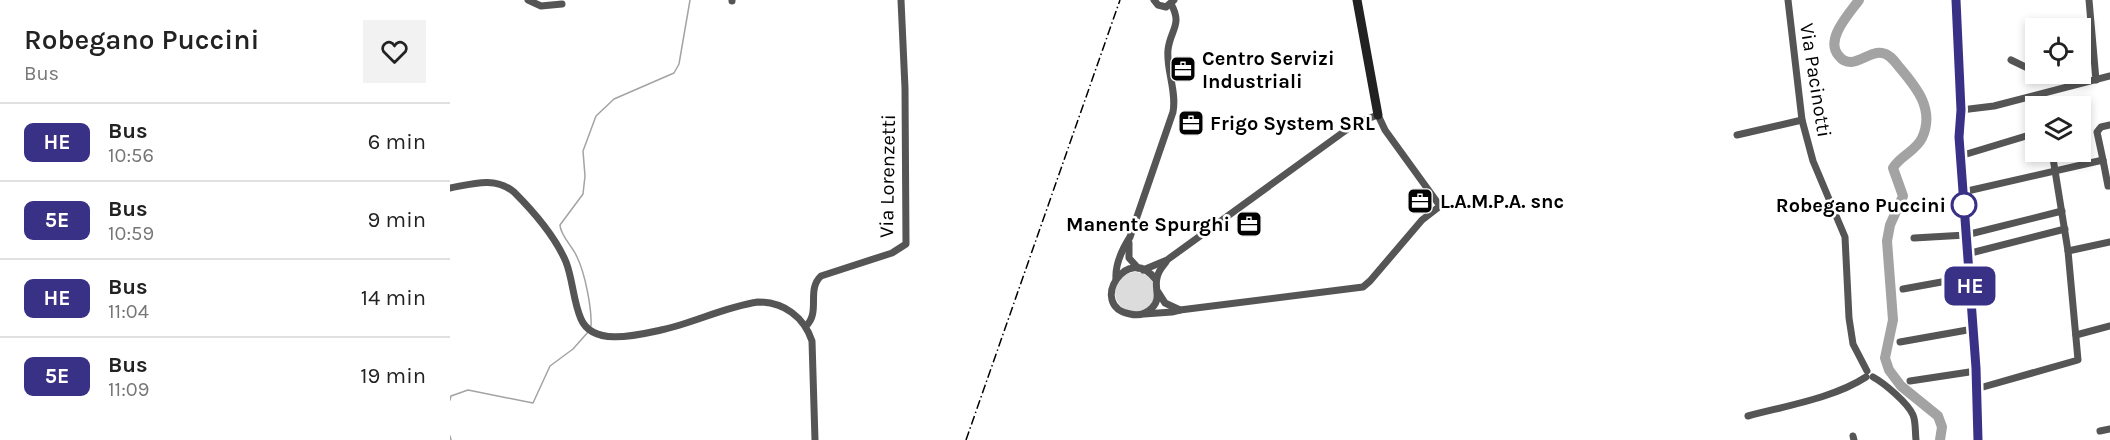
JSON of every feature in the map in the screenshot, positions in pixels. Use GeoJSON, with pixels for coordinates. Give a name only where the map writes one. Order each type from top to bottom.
{"type":"FeatureCollection","features":[{"type":"Feature","properties":{"kind":"main road"},"geometry":{"type":"LineString","coordinates":[[1357,0],[1378,115]]}},
{"type":"Feature","properties":{"kind":"main road"},"geometry":{"type":"LineString","coordinates":[[1956,0],[1961,110],[1959,137],[1976,371],[1978,440]]}},
{"type":"Feature","properties":{"kind":"street"},"geometry":{"type":"LineString","coordinates":[[528,0],[541,6],[562,4]]}},
{"type":"Feature","properties":{"kind":"street","name":"Via Lorenzetti"},"geometry":{"type":"LineString","coordinates":[[806,326],[814,311],[814,284],[820,276],[896,251],[906,244],[905,88],[901,0]]}},
{"type":"Feature","properties":{"kind":"street"},"geometry":{"type":"LineString","coordinates":[[1116,279],[1115,273],[1130,237],[1173,112],[1174,100],[1168,50],[1177,18],[1173,2],[1162,7],[1154,0]]}},
{"type":"Feature","properties":{"kind":"street","name":"Via Pacinotti"},"geometry":{"type":"LineString","coordinates":[[1788,0],[1802,120],[1813,161],[1845,237],[1848,318],[1853,344],[1868,375],[1882,383],[1909,409],[1914,420],[1916,440]]}},
{"type":"Feature","properties":{"kind":"street"},"geometry":{"type":"LineString","coordinates":[[2090,0],[2096,80]]}},
{"type":"Feature","properties":{"kind":"street"},"geometry":{"type":"LineString","coordinates":[[2011,60],[2025,67]]}},
{"type":"Feature","properties":{"kind":"street"},"geometry":{"type":"LineString","coordinates":[[1961,110],[1988,107],[2110,76]]}},
{"type":"Feature","properties":{"kind":"street"},"geometry":{"type":"LineString","coordinates":[[1167,260],[1141,269],[1126,270],[1116,279],[1111,290],[1115,304],[1124,312],[1144,314],[1172,312],[1363,287],[1371,281],[1422,220],[1440,206],[1385,130],[1378,115],[1364,120],[1349,128],[1167,260],[1159,270],[1156,280],[1158,292],[1165,303],[1180,310]]}},
{"type":"Feature","properties":{"kind":"street"},"geometry":{"type":"LineString","coordinates":[[1737,135],[1802,120]]}},
{"type":"Feature","properties":{"kind":"street"},"geometry":{"type":"LineString","coordinates":[[2110,125],[2097,132],[2108,186],[2110,186]]}},
{"type":"Feature","properties":{"kind":"street"},"geometry":{"type":"LineString","coordinates":[[1960,156],[2025,136]]}},
{"type":"Feature","properties":{"kind":"street"},"geometry":{"type":"LineString","coordinates":[[1963,192],[2103,160]]}},
{"type":"Feature","properties":{"kind":"street"},"geometry":{"type":"LineString","coordinates":[[1976,389],[2078,360],[2068,251],[2054,162]]}},
{"type":"Feature","properties":{"kind":"street"},"geometry":{"type":"LineString","coordinates":[[450,188],[492,182],[505,185],[514,192],[562,253],[569,271],[579,313],[584,325],[595,335],[620,336],[660,330],[758,302],[782,306],[798,316],[806,326],[813,349],[815,440]]}},
{"type":"Feature","properties":{"kind":"street"},"geometry":{"type":"LineString","coordinates":[[1914,238],[1966,235],[2062,211]]}},
{"type":"Feature","properties":{"kind":"street"},"geometry":{"type":"LineString","coordinates":[[1967,254],[2065,229]]}},
{"type":"Feature","properties":{"kind":"street"},"geometry":{"type":"LineString","coordinates":[[1130,237],[1129,258],[1156,280]]}},
{"type":"Feature","properties":{"kind":"street"},"geometry":{"type":"LineString","coordinates":[[2068,251],[2110,242]]}},
{"type":"Feature","properties":{"kind":"street"},"geometry":{"type":"LineString","coordinates":[[1903,289],[1969,277]]}},
{"type":"Feature","properties":{"kind":"street"},"geometry":{"type":"LineString","coordinates":[[1144,314],[1154,306],[1158,292]]}},
{"type":"Feature","properties":{"kind":"street"},"geometry":{"type":"LineString","coordinates":[[2076,335],[2110,326]]}},
{"type":"Feature","properties":{"kind":"street"},"geometry":{"type":"LineString","coordinates":[[1900,342],[1973,329]]}},
{"type":"Feature","properties":{"kind":"street"},"geometry":{"type":"LineString","coordinates":[[1910,381],[1976,371]]}},
{"type":"Feature","properties":{"kind":"street"},"geometry":{"type":"LineString","coordinates":[[1748,416],[1840,390],[1868,375]]}},
{"type":"Feature","properties":{"kind":"street"},"geometry":{"type":"LineString","coordinates":[[2100,431],[2110,429]]}},
{"type":"Feature","properties":{"kind":"shaded area"},"geometry":{"type":"Polygon","coordinates":[[[1135,272],[1149,278],[1155,292],[1149,306],[1135,312],[1121,306],[1115,292],[1121,278],[1135,272]]]}},
{"type":"Feature","properties":{"kind":"waterway"},"geometry":{"type":"LineString","coordinates":[[591,326],[583,272],[560,225],[583,194],[585,176],[583,151],[596,116],[614,99],[674,73],[679,64],[690,0]]}},
{"type":"Feature","properties":{"kind":"waterway"},"geometry":{"type":"LineString","coordinates":[[1859,0],[1836,35],[1835,50],[1844,60],[1851,62],[1874,53],[1887,55],[1912,83],[1925,109],[1925,128],[1922,138],[1893,168],[1903,196],[1890,225],[1887,241],[1893,320],[1885,358],[1889,370],[1901,386],[1938,416],[1942,427],[1940,440]]}},
{"type":"Feature","properties":{"kind":"waterway"},"geometry":{"type":"LineString","coordinates":[[450,400],[451,396],[468,390],[533,403],[550,366],[573,349],[589,331]]}},
{"type":"Feature","properties":{"kind":"waterway"},"geometry":{"type":"LineString","coordinates":[[450,436],[451,440]]}},
{"type":"Feature","properties":{"kind":"railway"},"geometry":{"type":"LineString","coordinates":[[966,440],[1120,0]]}},
{"type":"Feature","properties":{"kind":"bus line","name":"HE"},"geometry":{"type":"LineString","coordinates":[[1956,0],[1961,110],[1959,137],[1976,368],[1978,440]]}},
{"type":"Feature","properties":{"kind":"place","name":"Centro Servizi Industriali"},"geometry":{"type":"Point","coordinates":[1183,69]}},
{"type":"Feature","properties":{"kind":"place","name":"Frigo System SRL"},"geometry":{"type":"Point","coordinates":[1191,123]}},
{"type":"Feature","properties":{"kind":"place","name":"L.A.M.P.A. snc"},"geometry":{"type":"Point","coordinates":[1420,201]}},
{"type":"Feature","properties":{"kind":"place","name":"Robegano Puccini"},"geometry":{"type":"Point","coordinates":[1964,205]}},
{"type":"Feature","properties":{"kind":"place","name":"Manente Spurghi"},"geometry":{"type":"Point","coordinates":[1249,224]}}]}
